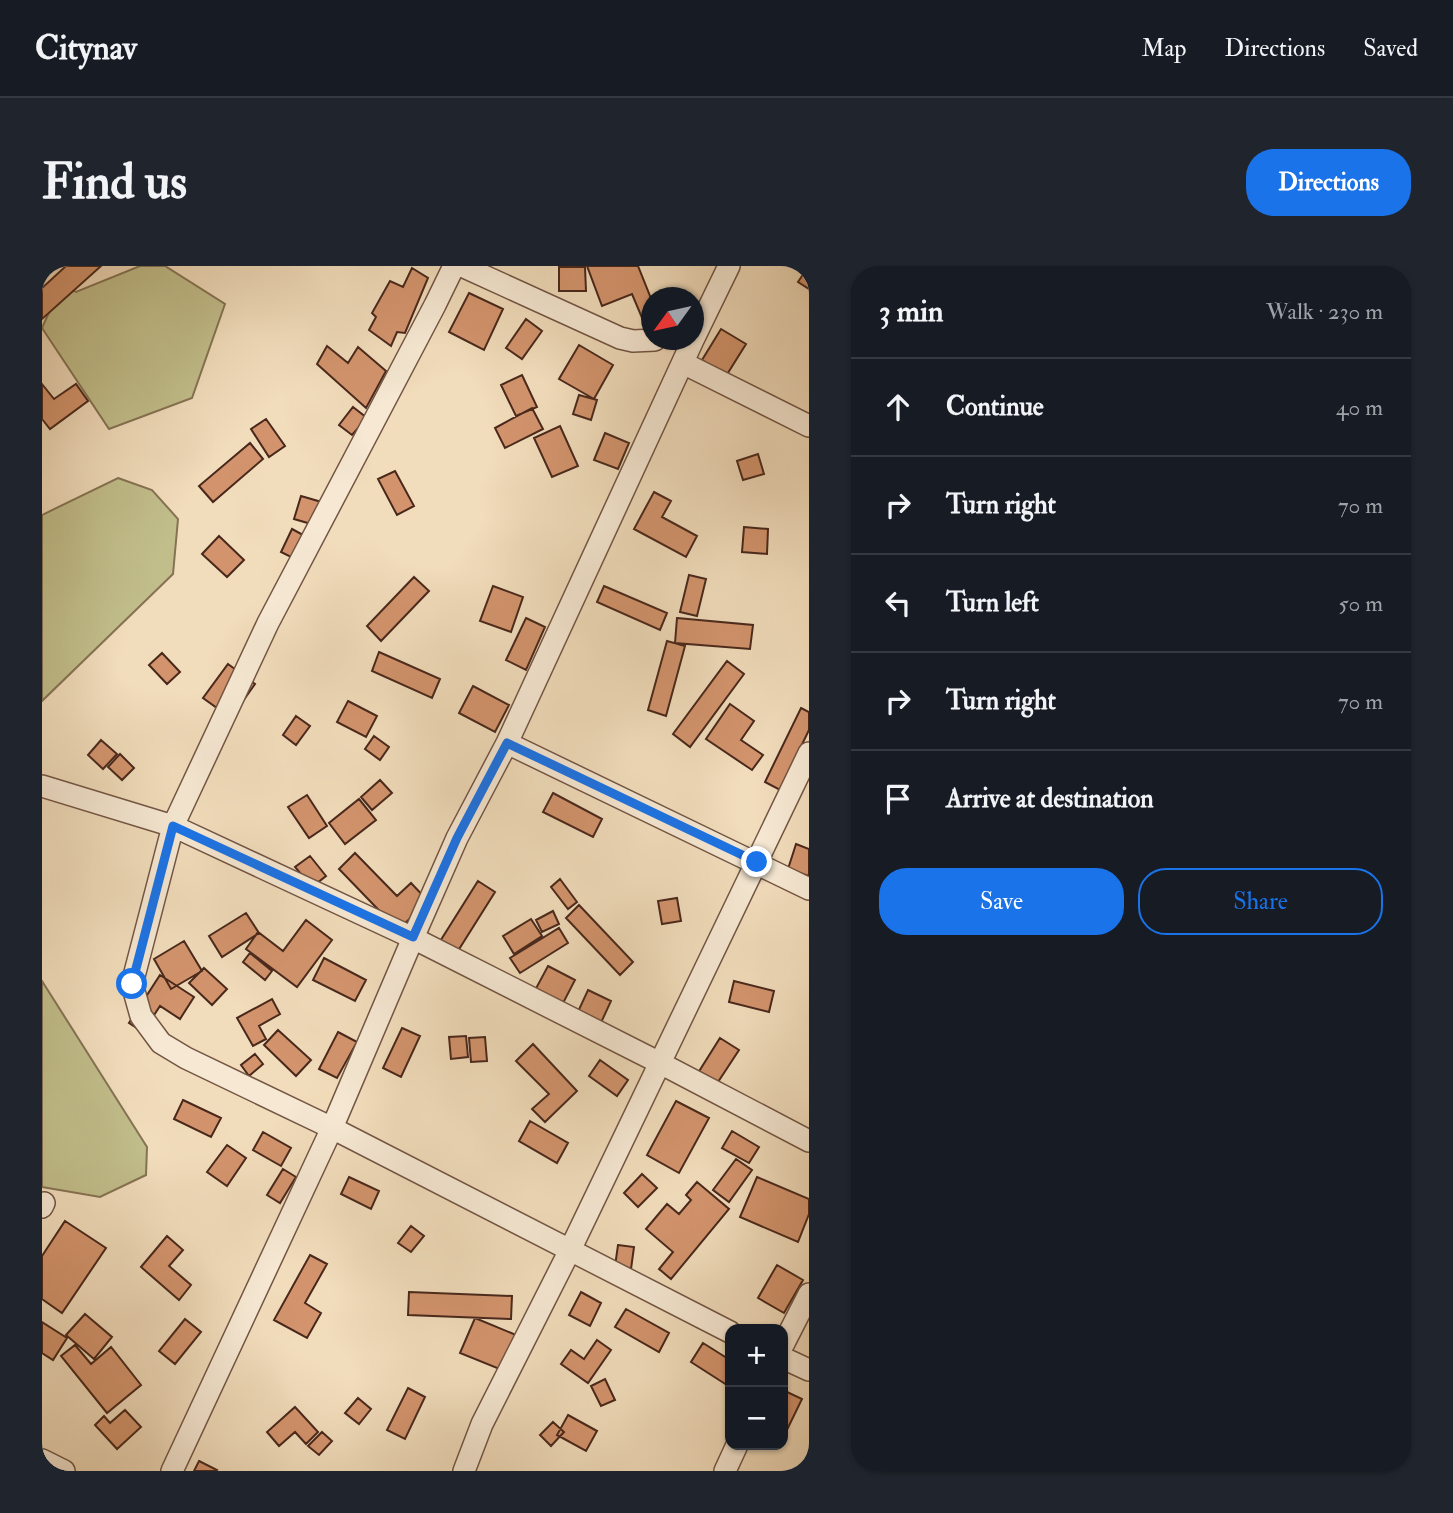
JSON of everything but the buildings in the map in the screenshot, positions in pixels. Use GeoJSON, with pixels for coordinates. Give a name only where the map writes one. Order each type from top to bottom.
{"type":"FeatureCollection","features":[{"type":"Feature","properties":{"kind":"street"},"geometry":{"type":"LineString","coordinates":[[454,266],[268,623],[173,826],[132,984],[141,1016],[161,1043],[186,1058],[332,1128],[725,1329]]}},
{"type":"Feature","properties":{"kind":"street"},"geometry":{"type":"LineString","coordinates":[[462,266],[620,338],[641,341]]}},
{"type":"Feature","properties":{"kind":"street"},"geometry":{"type":"LineString","coordinates":[[704,316],[729,266]]}},
{"type":"Feature","properties":{"kind":"street"},"geometry":{"type":"LineString","coordinates":[[172,1471],[332,1128],[457,838],[507,743],[688,350]]}},
{"type":"Feature","properties":{"kind":"street"},"geometry":{"type":"LineString","coordinates":[[682,363],[809,426]]}},
{"type":"Feature","properties":{"kind":"street"},"geometry":{"type":"LineString","coordinates":[[507,743],[809,889]]}},
{"type":"Feature","properties":{"kind":"street"},"geometry":{"type":"LineString","coordinates":[[464,1471],[482,1424],[570,1250],[809,753]]}},
{"type":"Feature","properties":{"kind":"street"},"geometry":{"type":"LineString","coordinates":[[42,786],[173,826],[413,937],[809,1141]]}},
{"type":"Feature","properties":{"kind":"street"},"geometry":{"type":"LineString","coordinates":[[788,1335],[809,1294]]}},
{"type":"Feature","properties":{"kind":"street"},"geometry":{"type":"LineString","coordinates":[[788,1360],[809,1370]]}},
{"type":"Feature","properties":{"kind":"street"},"geometry":{"type":"LineString","coordinates":[[725,1471],[735,1450]]}},
{"type":"Feature","properties":{"kind":"street"},"geometry":{"type":"LineString","coordinates":[[42,1460],[64,1471]]}},
{"type":"Feature","properties":{"kind":"shaded area"},"geometry":{"type":"Polygon","coordinates":[[[140,266],[165,266],[225,304],[192,398],[109,429],[42,328],[62,283],[76,292],[140,266]]]}},
{"type":"Feature","properties":{"kind":"shaded area"},"geometry":{"type":"Polygon","coordinates":[[[118,478],[152,490],[178,519],[173,574],[42,701],[42,515],[118,478]]]}},
{"type":"Feature","properties":{"kind":"shaded area"},"geometry":{"type":"Polygon","coordinates":[[[42,981],[147,1147],[146,1175],[100,1197],[42,1187],[42,981]]]}},
{"type":"Feature","properties":{"kind":"route"},"geometry":{"type":"LineString","coordinates":[[132,984],[173,826],[413,937],[457,838],[507,743],[757,862]]}}]}
